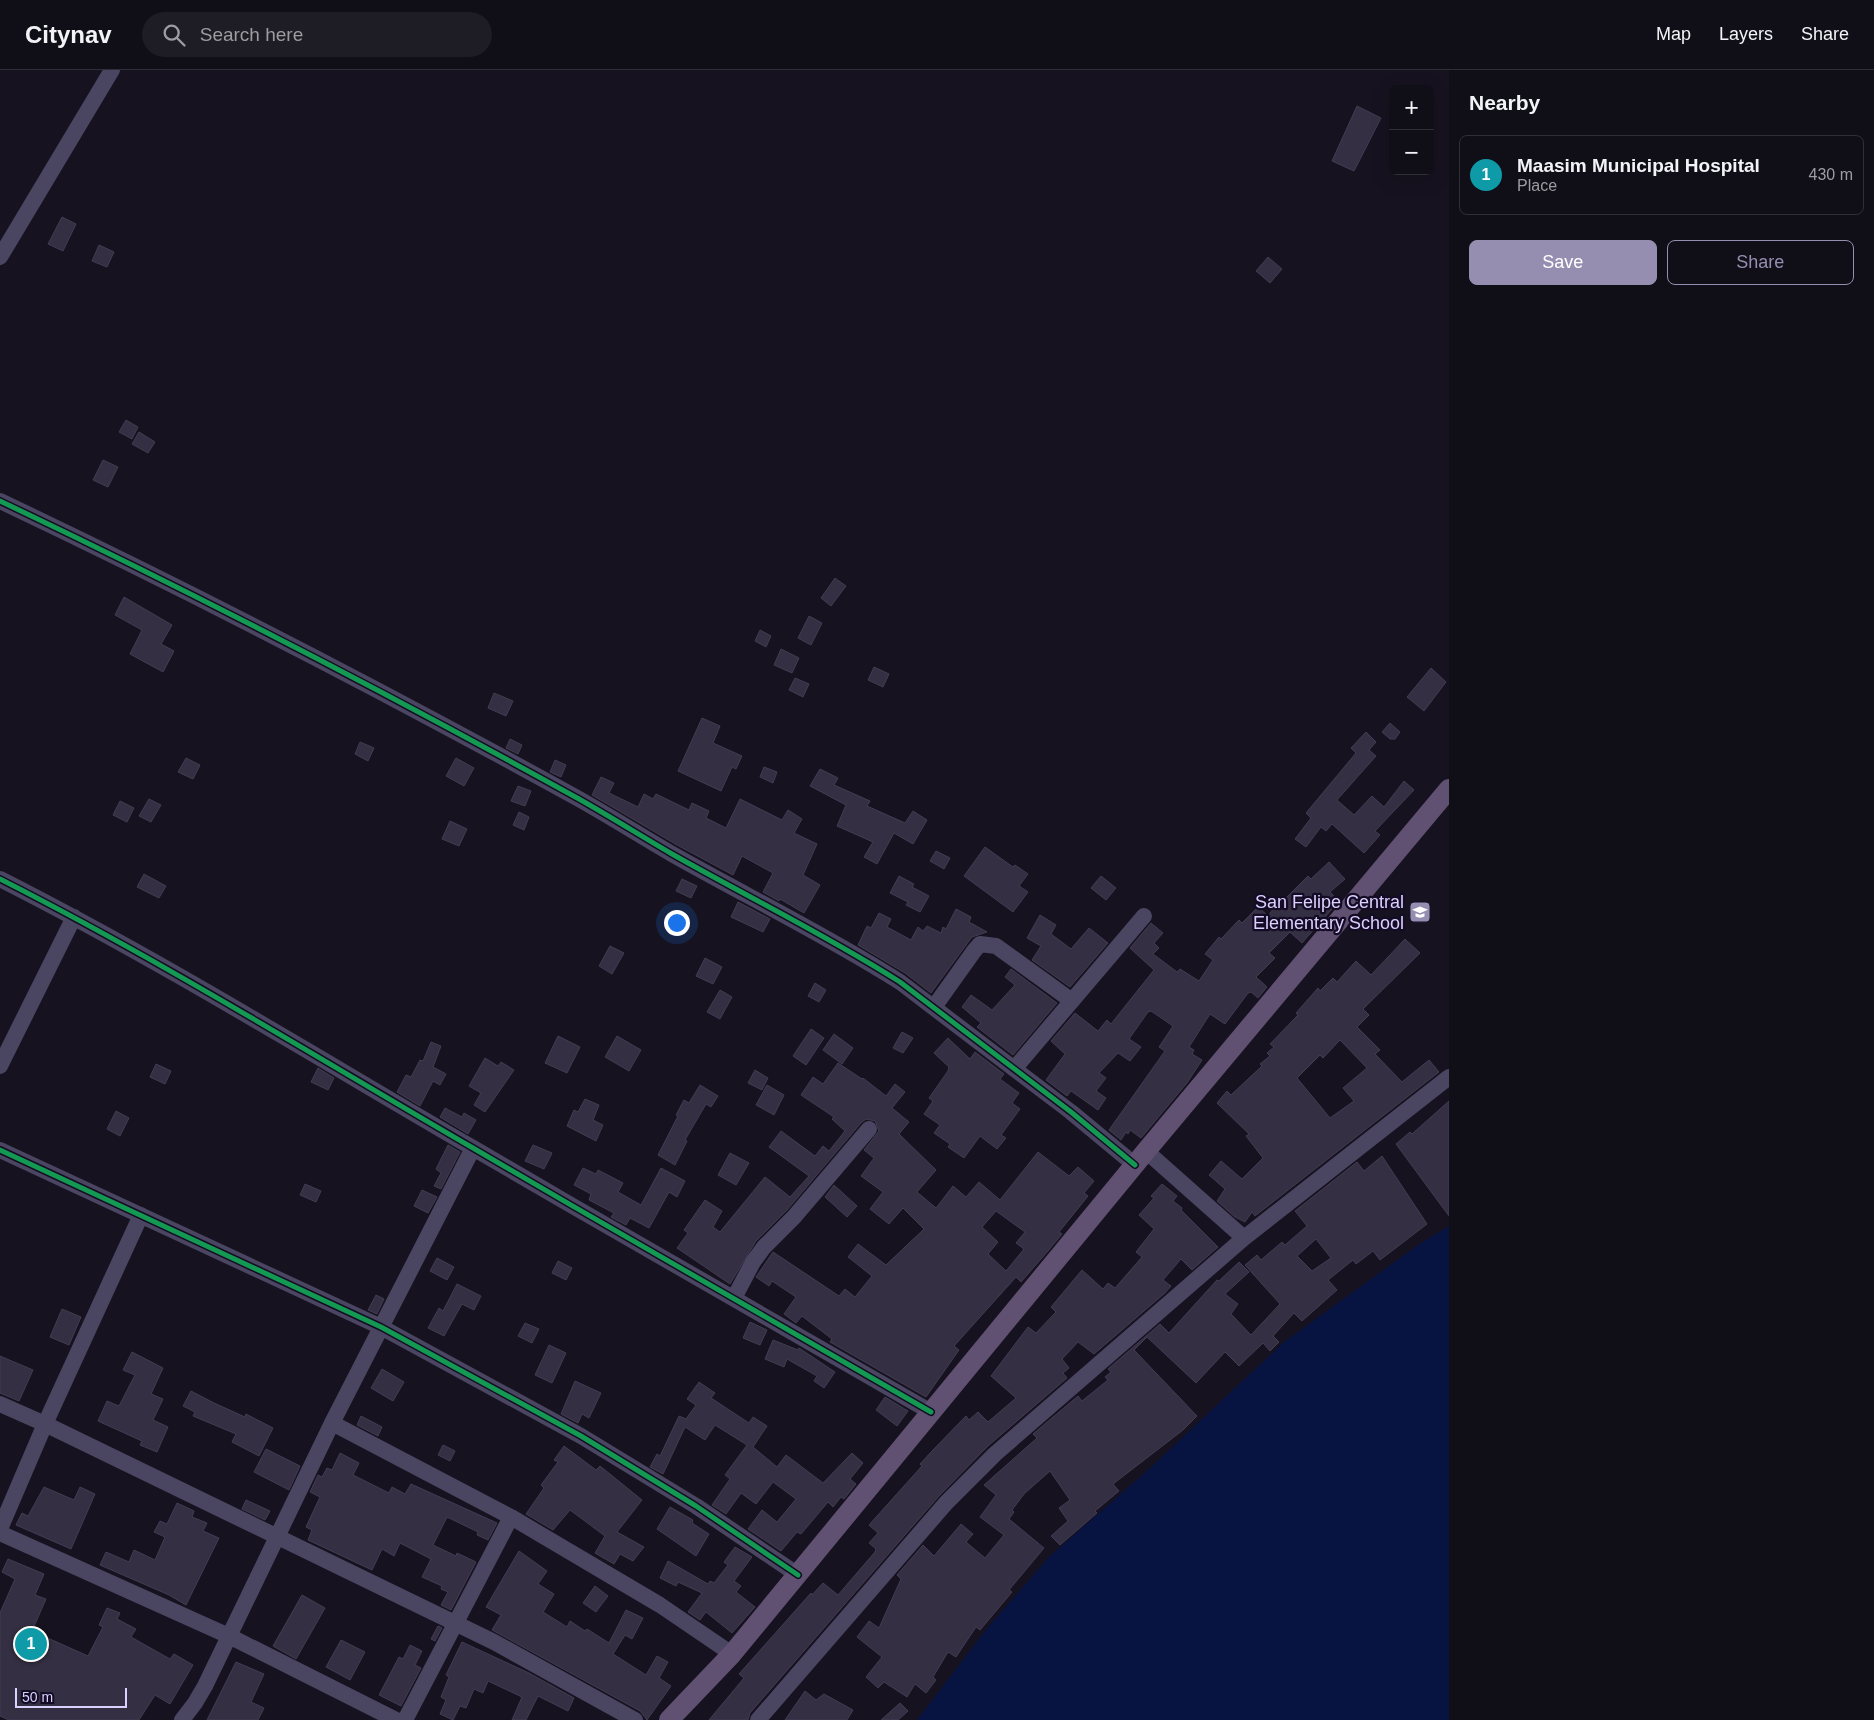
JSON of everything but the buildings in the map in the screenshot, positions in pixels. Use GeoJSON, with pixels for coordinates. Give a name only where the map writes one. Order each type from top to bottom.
{"type":"FeatureCollection","features":[{"type":"Feature","properties":{"kind":"main road"},"geometry":{"type":"LineString","coordinates":[[669,1720],[732,1654],[1140,1158],[1449,789]]}},
{"type":"Feature","properties":{"kind":"street"},"geometry":{"type":"LineString","coordinates":[[0,257],[112,70]]}},
{"type":"Feature","properties":{"kind":"street"},"geometry":{"type":"LineString","coordinates":[[0,501],[114,556],[387,695],[581,800],[672,854],[783,912],[900,982],[1014,1069],[1140,1158],[1244,1238]]}},
{"type":"Feature","properties":{"kind":"street"},"geometry":{"type":"LineString","coordinates":[[0,879],[74,916],[224,1000],[473,1148],[931,1412]]}},
{"type":"Feature","properties":{"kind":"street"},"geometry":{"type":"LineString","coordinates":[[0,1066],[74,916]]}},
{"type":"Feature","properties":{"kind":"street"},"geometry":{"type":"LineString","coordinates":[[1014,1069],[1144,916]]}},
{"type":"Feature","properties":{"kind":"street"},"geometry":{"type":"LineString","coordinates":[[934,1007],[980,944],[996,946],[1072,1001]]}},
{"type":"Feature","properties":{"kind":"street"},"geometry":{"type":"LineString","coordinates":[[758,1720],[940,1510],[995,1454],[1244,1238],[1449,1076]]}},
{"type":"Feature","properties":{"kind":"street"},"geometry":{"type":"LineString","coordinates":[[734,1298],[753,1262],[764,1247],[794,1217],[868,1129]]}},
{"type":"Feature","properties":{"kind":"street"},"geometry":{"type":"LineString","coordinates":[[182,1720],[198,1698],[332,1423],[473,1148]]}},
{"type":"Feature","properties":{"kind":"street"},"geometry":{"type":"LineString","coordinates":[[0,1150],[381,1327],[581,1436],[696,1506],[798,1575]]}},
{"type":"Feature","properties":{"kind":"street"},"geometry":{"type":"LineString","coordinates":[[0,1528],[141,1215]]}},
{"type":"Feature","properties":{"kind":"street"},"geometry":{"type":"LineString","coordinates":[[0,1404],[46,1424],[457,1624],[635,1720]]}},
{"type":"Feature","properties":{"kind":"street"},"geometry":{"type":"LineString","coordinates":[[332,1423],[511,1517],[614,1577],[732,1654]]}},
{"type":"Feature","properties":{"kind":"street"},"geometry":{"type":"LineString","coordinates":[[405,1720],[457,1624],[511,1517]]}},
{"type":"Feature","properties":{"kind":"street"},"geometry":{"type":"LineString","coordinates":[[0,1533],[229,1636],[396,1720]]}},
{"type":"Feature","properties":{"kind":"shaded area"},"geometry":{"type":"Polygon","coordinates":[[[1449,1226],[1449,1720],[917,1720],[989,1626],[1050,1556],[1148,1470],[1284,1342],[1418,1245],[1449,1226]]]}},
{"type":"Feature","properties":{"kind":"cycle path"},"geometry":{"type":"LineString","coordinates":[[0,501],[219,608],[436,721],[844,948],[900,982],[1071,1112],[1135,1165]]}},
{"type":"Feature","properties":{"kind":"cycle path"},"geometry":{"type":"LineString","coordinates":[[0,879],[179,976],[414,1114],[931,1412]]}},
{"type":"Feature","properties":{"kind":"cycle path"},"geometry":{"type":"LineString","coordinates":[[0,1150],[381,1327],[581,1436],[696,1506],[798,1575]]}},
{"type":"Feature","properties":{"kind":"place","name":"San Felipe Central Elementary School"},"geometry":{"type":"Point","coordinates":[1420,912]}},
{"type":"Feature","properties":{"kind":"place","name":"Maasim Municipal Hospital"},"geometry":{"type":"Point","coordinates":[31,1644]}}]}
